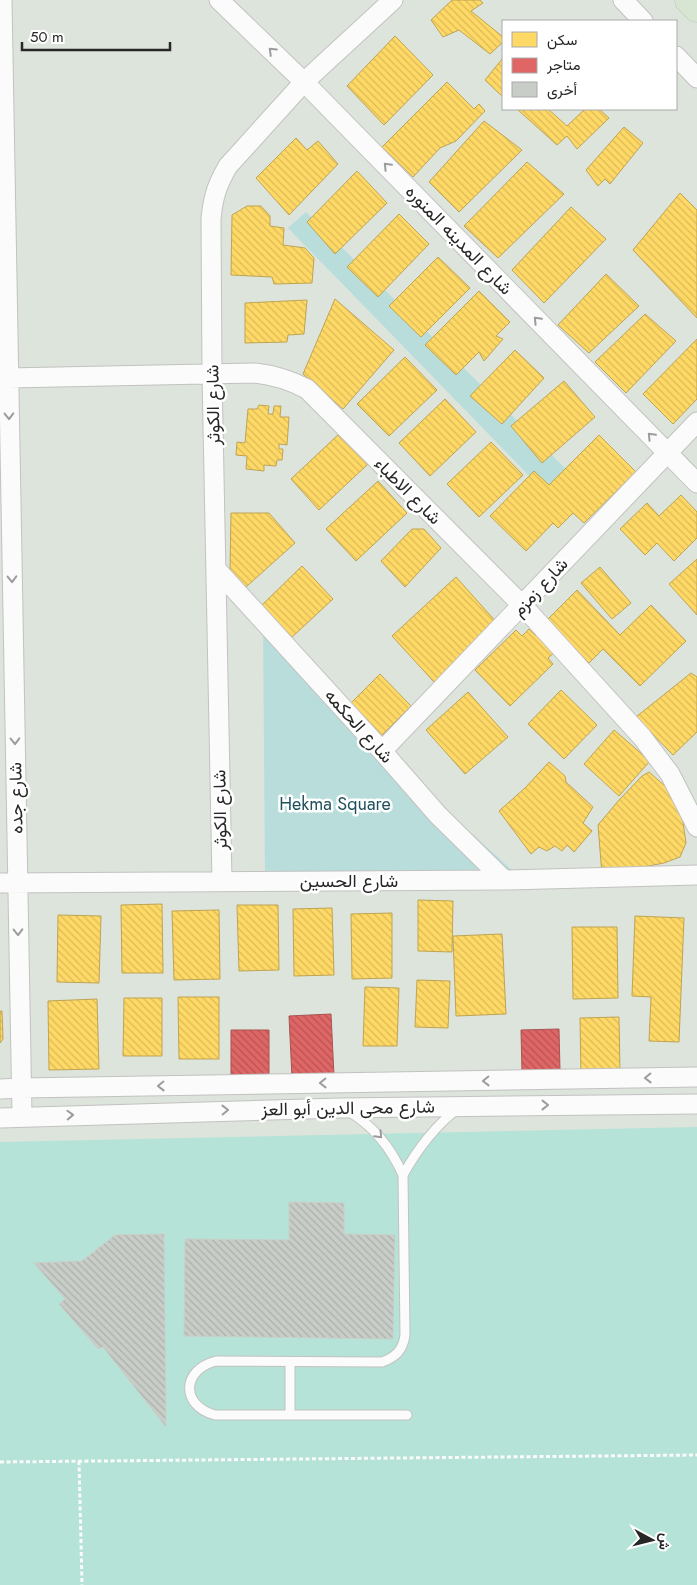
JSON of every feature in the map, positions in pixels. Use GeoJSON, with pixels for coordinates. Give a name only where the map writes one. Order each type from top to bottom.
{"type":"FeatureCollection","features":[{"type":"Feature","properties":{"kind":"highway"},"geometry":{"type":"LineString","coordinates":[[689,0],[697,8]]}},
{"type":"Feature","properties":{"kind":"street","name":"شارع جده"},"geometry":{"type":"LineString","coordinates":[[2,0],[3,281],[8,378],[5,471],[9,884],[22,1116]]}},
{"type":"Feature","properties":{"kind":"street","name":"شارع المدينه المنوره"},"geometry":{"type":"LineString","coordinates":[[219,0],[304,82],[697,483]]}},
{"type":"Feature","properties":{"kind":"street","name":"شارع الكوثر"},"geometry":{"type":"LineString","coordinates":[[222,882],[212,374],[211,219],[213,200],[218,182],[228,166],[304,82],[393,0]]}},
{"type":"Feature","properties":{"kind":"street"},"geometry":{"type":"LineString","coordinates":[[622,0],[642,20]]}},
{"type":"Feature","properties":{"kind":"street"},"geometry":{"type":"LineString","coordinates":[[677,57],[697,78]]}},
{"type":"Feature","properties":{"kind":"street","name":"شارع الاطباء"},"geometry":{"type":"LineString","coordinates":[[8,378],[269,374],[307,389],[523,606],[642,736],[670,774],[697,827]]}},
{"type":"Feature","properties":{"kind":"street","name":"شارع زمزم"},"geometry":{"type":"LineString","coordinates":[[382,751],[523,606],[697,422]]}},
{"type":"Feature","properties":{"kind":"street","name":"شارع الحكمه"},"geometry":{"type":"LineString","coordinates":[[216,569],[438,815],[504,880]]}},
{"type":"Feature","properties":{"kind":"street","name":"شارع الحسين"},"geometry":{"type":"LineString","coordinates":[[9,884],[504,880],[697,874]]}},
{"type":"Feature","properties":{"kind":"street","name":"شارع محى الدين أبو العز"},"geometry":{"type":"LineString","coordinates":[[0,1089],[697,1077]]}},
{"type":"Feature","properties":{"kind":"street","name":"شارع محى الدين أبو العز"},"geometry":{"type":"LineString","coordinates":[[0,1118],[461,1105],[697,1104]]}},
{"type":"Feature","properties":{"kind":"lane"},"geometry":{"type":"LineString","coordinates":[[407,1415],[215,1415],[205,1413],[197,1407],[192,1398],[190,1388],[192,1378],[197,1370],[206,1364],[216,1361],[382,1362],[391,1359],[398,1353],[404,1344],[405,1334],[404,1175],[412,1159],[434,1130],[461,1105]]}},
{"type":"Feature","properties":{"kind":"lane"},"geometry":{"type":"LineString","coordinates":[[341,1108],[358,1117],[385,1142],[404,1175]]}},
{"type":"Feature","properties":{"kind":"lane"},"geometry":{"type":"LineString","coordinates":[[290,1362],[290,1415]]}},
{"type":"Feature","properties":{"kind":"path"},"geometry":{"type":"LineString","coordinates":[[0,1462],[697,1455]]}},
{"type":"Feature","properties":{"kind":"path"},"geometry":{"type":"LineString","coordinates":[[79,1461],[82,1585]]}},
{"type":"Feature","properties":{"kind":"green space"},"geometry":{"type":"Polygon","coordinates":[[[306,212],[570,473],[547,494],[288,228],[306,212]]]}},
{"type":"Feature","properties":{"kind":"green space","name":"Hekma Square"},"geometry":{"type":"Polygon","coordinates":[[[263,622],[403,771],[513,871],[265,876],[263,622]]]}},
{"type":"Feature","properties":{"kind":"shaded area"},"geometry":{"type":"Polygon","coordinates":[[[697,1127],[697,1585],[0,1585],[0,1142],[697,1127]]]}},
{"type":"Feature","properties":{"kind":"building: سكن"},"geometry":{"type":"Polygon","coordinates":[[[452,0],[480,0],[483,3],[471,11],[502,36],[502,43],[490,54],[459,30],[443,37],[431,20],[452,0]]]}},
{"type":"Feature","properties":{"kind":"building: سكن"},"geometry":{"type":"Polygon","coordinates":[[[395,36],[433,75],[384,125],[347,86],[395,36]]]}},
{"type":"Feature","properties":{"kind":"building: سكن"},"geometry":{"type":"Polygon","coordinates":[[[502,59],[502,96],[485,80],[502,59]]]}},
{"type":"Feature","properties":{"kind":"building: سكن"},"geometry":{"type":"Polygon","coordinates":[[[447,82],[474,109],[479,104],[485,111],[456,141],[440,148],[413,177],[382,147],[447,82]]]}},
{"type":"Feature","properties":{"kind":"building: سكن"},"geometry":{"type":"Polygon","coordinates":[[[518,110],[549,110],[567,126],[584,110],[600,110],[609,118],[577,149],[567,136],[557,145],[518,110]]]}},
{"type":"Feature","properties":{"kind":"building: سكن"},"geometry":{"type":"Polygon","coordinates":[[[484,121],[522,150],[459,212],[429,182],[484,121]]]}},
{"type":"Feature","properties":{"kind":"building: سكن"},"geometry":{"type":"Polygon","coordinates":[[[624,127],[643,143],[610,184],[605,179],[598,186],[586,170],[624,127]]]}},
{"type":"Feature","properties":{"kind":"building: سكن"},"geometry":{"type":"Polygon","coordinates":[[[296,138],[307,150],[318,141],[338,164],[289,215],[256,178],[296,138]]]}},
{"type":"Feature","properties":{"kind":"building: سكن"},"geometry":{"type":"Polygon","coordinates":[[[527,162],[564,194],[498,258],[464,226],[527,162]]]}},
{"type":"Feature","properties":{"kind":"building: سكن"},"geometry":{"type":"Polygon","coordinates":[[[357,171],[387,203],[335,254],[307,222],[357,171]]]}},
{"type":"Feature","properties":{"kind":"building: سكن"},"geometry":{"type":"Polygon","coordinates":[[[680,193],[697,210],[697,318],[633,250],[680,193]]]}},
{"type":"Feature","properties":{"kind":"building: سكن"},"geometry":{"type":"Polygon","coordinates":[[[247,206],[261,206],[270,216],[270,226],[284,228],[283,245],[305,248],[314,258],[312,283],[274,284],[272,277],[231,275],[232,215],[247,206]]]}},
{"type":"Feature","properties":{"kind":"building: سكن"},"geometry":{"type":"Polygon","coordinates":[[[571,207],[606,239],[544,303],[512,270],[571,207]]]}},
{"type":"Feature","properties":{"kind":"building: سكن"},"geometry":{"type":"Polygon","coordinates":[[[399,214],[429,244],[378,297],[347,267],[399,214]]]}},
{"type":"Feature","properties":{"kind":"building: سكن"},"geometry":{"type":"Polygon","coordinates":[[[438,257],[470,288],[421,337],[389,306],[438,257]]]}},
{"type":"Feature","properties":{"kind":"building: سكن"},"geometry":{"type":"Polygon","coordinates":[[[606,274],[639,306],[589,353],[558,325],[606,274]]]}},
{"type":"Feature","properties":{"kind":"building: سكن"},"geometry":{"type":"Polygon","coordinates":[[[479,291],[510,322],[496,336],[503,339],[484,361],[479,352],[456,375],[425,345],[479,291]]]}},
{"type":"Feature","properties":{"kind":"building: سكن"},"geometry":{"type":"Polygon","coordinates":[[[335,299],[394,350],[343,409],[303,374],[335,299]]]}},
{"type":"Feature","properties":{"kind":"building: سكن"},"geometry":{"type":"Polygon","coordinates":[[[307,300],[304,334],[288,335],[287,342],[245,343],[245,303],[307,300]]]}},
{"type":"Feature","properties":{"kind":"building: سكن"},"geometry":{"type":"Polygon","coordinates":[[[645,314],[676,341],[626,393],[595,362],[645,314]]]}},
{"type":"Feature","properties":{"kind":"building: سكن"},"geometry":{"type":"Polygon","coordinates":[[[697,339],[697,399],[673,424],[643,394],[697,339]]]}},
{"type":"Feature","properties":{"kind":"building: سكن"},"geometry":{"type":"Polygon","coordinates":[[[515,350],[544,378],[502,424],[470,396],[515,350]]]}},
{"type":"Feature","properties":{"kind":"building: سكن"},"geometry":{"type":"Polygon","coordinates":[[[405,357],[437,390],[389,436],[357,404],[405,357]]]}},
{"type":"Feature","properties":{"kind":"building: سكن"},"geometry":{"type":"Polygon","coordinates":[[[564,381],[595,417],[542,463],[511,426],[564,381]]]}},
{"type":"Feature","properties":{"kind":"building: سكن"},"geometry":{"type":"Polygon","coordinates":[[[445,399],[476,432],[430,476],[399,443],[445,399]]]}},
{"type":"Feature","properties":{"kind":"building: سكن"},"geometry":{"type":"Polygon","coordinates":[[[259,405],[269,406],[268,414],[273,414],[274,406],[281,406],[280,417],[289,417],[287,445],[279,444],[279,449],[283,449],[282,460],[277,460],[276,466],[264,465],[264,471],[246,469],[247,456],[236,455],[237,442],[245,443],[248,409],[257,409],[259,405]]]}},
{"type":"Feature","properties":{"kind":"building: سكن"},"geometry":{"type":"Polygon","coordinates":[[[340,433],[368,464],[319,510],[291,479],[340,433]]]}},
{"type":"Feature","properties":{"kind":"building: سكن"},"geometry":{"type":"Polygon","coordinates":[[[599,435],[636,472],[584,523],[573,513],[558,528],[553,523],[526,551],[490,516],[534,471],[549,485],[599,435]]]}},
{"type":"Feature","properties":{"kind":"building: سكن"},"geometry":{"type":"Polygon","coordinates":[[[491,442],[523,475],[479,517],[447,484],[491,442]]]}},
{"type":"Feature","properties":{"kind":"building: سكن"},"geometry":{"type":"Polygon","coordinates":[[[378,481],[407,513],[356,561],[326,529],[378,481]]]}},
{"type":"Feature","properties":{"kind":"building: سكن"},"geometry":{"type":"Polygon","coordinates":[[[681,495],[697,512],[697,538],[674,561],[657,543],[645,555],[620,529],[647,503],[659,516],[681,495]]]}},
{"type":"Feature","properties":{"kind":"building: سكن"},"geometry":{"type":"Polygon","coordinates":[[[231,513],[269,513],[295,543],[246,587],[230,570],[231,513]]]}},
{"type":"Feature","properties":{"kind":"building: سكن"},"geometry":{"type":"Polygon","coordinates":[[[412,529],[424,529],[441,548],[405,587],[381,561],[412,529]]]}},
{"type":"Feature","properties":{"kind":"building: سكن"},"geometry":{"type":"Polygon","coordinates":[[[697,559],[697,615],[669,584],[697,559]]]}},
{"type":"Feature","properties":{"kind":"building: سكن"},"geometry":{"type":"Polygon","coordinates":[[[302,566],[333,599],[291,638],[261,606],[302,566]]]}},
{"type":"Feature","properties":{"kind":"building: سكن"},"geometry":{"type":"Polygon","coordinates":[[[600,567],[631,603],[612,619],[581,583],[600,567]]]}},
{"type":"Feature","properties":{"kind":"building: سكن"},"geometry":{"type":"Polygon","coordinates":[[[456,577],[498,624],[434,682],[392,636],[456,577]]]}},
{"type":"Feature","properties":{"kind":"building: سكن"},"geometry":{"type":"Polygon","coordinates":[[[577,590],[620,635],[651,605],[686,641],[640,686],[603,649],[589,663],[547,620],[577,590]]]}},
{"type":"Feature","properties":{"kind":"building: سكن"},"geometry":{"type":"Polygon","coordinates":[[[529,629],[536,636],[539,633],[556,651],[548,658],[553,664],[510,706],[475,670],[516,630],[522,636],[529,629]]]}},
{"type":"Feature","properties":{"kind":"building: سكن"},"geometry":{"type":"Polygon","coordinates":[[[691,673],[697,677],[697,732],[673,755],[636,717],[691,673]]]}},
{"type":"Feature","properties":{"kind":"building: سكن"},"geometry":{"type":"Polygon","coordinates":[[[380,674],[411,706],[379,738],[348,706],[380,674]]]}},
{"type":"Feature","properties":{"kind":"building: سكن"},"geometry":{"type":"Polygon","coordinates":[[[561,690],[597,725],[564,759],[528,724],[561,690]]]}},
{"type":"Feature","properties":{"kind":"building: سكن"},"geometry":{"type":"Polygon","coordinates":[[[468,692],[508,737],[465,774],[426,730],[468,692]]]}},
{"type":"Feature","properties":{"kind":"building: سكن"},"geometry":{"type":"Polygon","coordinates":[[[614,730],[650,761],[619,796],[584,764],[614,730]]]}},
{"type":"Feature","properties":{"kind":"building: سكن"},"geometry":{"type":"Polygon","coordinates":[[[549,762],[565,776],[566,782],[593,807],[583,823],[592,831],[574,852],[567,845],[562,851],[555,846],[547,851],[539,847],[531,854],[499,811],[525,788],[549,762]]]}},
{"type":"Feature","properties":{"kind":"building: سكن"},"geometry":{"type":"Polygon","coordinates":[[[649,772],[666,787],[675,802],[683,822],[686,843],[680,857],[664,863],[602,875],[598,825],[642,776],[649,772]]]}},
{"type":"Feature","properties":{"kind":"building: سكن"},"geometry":{"type":"Polygon","coordinates":[[[418,900],[453,901],[452,952],[418,951],[418,900]]]}},
{"type":"Feature","properties":{"kind":"building: سكن"},"geometry":{"type":"Polygon","coordinates":[[[162,904],[163,973],[122,973],[121,905],[162,904]]]}},
{"type":"Feature","properties":{"kind":"building: سكن"},"geometry":{"type":"Polygon","coordinates":[[[237,905],[278,905],[279,970],[239,971],[237,905]]]}},
{"type":"Feature","properties":{"kind":"building: سكن"},"geometry":{"type":"Polygon","coordinates":[[[332,908],[334,975],[294,976],[293,909],[332,908]]]}},
{"type":"Feature","properties":{"kind":"building: سكن"},"geometry":{"type":"Polygon","coordinates":[[[219,910],[220,979],[174,980],[172,911],[219,910]]]}},
{"type":"Feature","properties":{"kind":"building: سكن"},"geometry":{"type":"Polygon","coordinates":[[[392,913],[392,978],[352,979],[351,914],[392,913]]]}},
{"type":"Feature","properties":{"kind":"building: سكن"},"geometry":{"type":"Polygon","coordinates":[[[58,915],[101,916],[99,983],[57,982],[58,915]]]}},
{"type":"Feature","properties":{"kind":"building: سكن"},"geometry":{"type":"Polygon","coordinates":[[[635,916],[684,918],[679,1042],[649,1041],[651,997],[632,996],[635,916]]]}},
{"type":"Feature","properties":{"kind":"building: سكن"},"geometry":{"type":"Polygon","coordinates":[[[572,927],[617,927],[618,998],[573,999],[572,927]]]}},
{"type":"Feature","properties":{"kind":"building: سكن"},"geometry":{"type":"Polygon","coordinates":[[[502,934],[506,1014],[456,1016],[453,936],[502,934]]]}},
{"type":"Feature","properties":{"kind":"building: سكن"},"geometry":{"type":"Polygon","coordinates":[[[417,980],[450,981],[448,1028],[415,1027],[417,980]]]}},
{"type":"Feature","properties":{"kind":"building: سكن"},"geometry":{"type":"Polygon","coordinates":[[[365,987],[399,988],[397,1046],[363,1046],[365,987]]]}},
{"type":"Feature","properties":{"kind":"building: سكن"},"geometry":{"type":"Polygon","coordinates":[[[178,997],[219,997],[219,1059],[179,1059],[178,997]]]}},
{"type":"Feature","properties":{"kind":"building: سكن"},"geometry":{"type":"Polygon","coordinates":[[[124,998],[162,998],[162,1056],[123,1056],[124,998]]]}},
{"type":"Feature","properties":{"kind":"building: سكن"},"geometry":{"type":"Polygon","coordinates":[[[97,999],[99,1069],[49,1070],[48,1001],[97,999]]]}},
{"type":"Feature","properties":{"kind":"building: سكن"},"geometry":{"type":"Polygon","coordinates":[[[0,1011],[2,1011],[3,1039],[0,1043],[0,1011]]]}},
{"type":"Feature","properties":{"kind":"building: سكن"},"geometry":{"type":"Polygon","coordinates":[[[619,1017],[620,1075],[581,1076],[580,1018],[619,1017]]]}},
{"type":"Feature","properties":{"kind":"building: متاجر"},"geometry":{"type":"Polygon","coordinates":[[[331,1014],[334,1076],[292,1078],[289,1016],[331,1014]]]}},
{"type":"Feature","properties":{"kind":"building: متاجر"},"geometry":{"type":"Polygon","coordinates":[[[559,1029],[560,1071],[522,1072],[521,1030],[559,1029]]]}},
{"type":"Feature","properties":{"kind":"building: متاجر"},"geometry":{"type":"Polygon","coordinates":[[[231,1030],[269,1030],[269,1074],[231,1075],[231,1030]]]}},
{"type":"Feature","properties":{"kind":"building: أخرى"},"geometry":{"type":"Polygon","coordinates":[[[289,1202],[344,1203],[344,1234],[395,1235],[393,1339],[184,1336],[185,1239],[289,1240],[289,1202]]]}},
{"type":"Feature","properties":{"kind":"building: أخرى"},"geometry":{"type":"Polygon","coordinates":[[[164,1234],[166,1427],[103,1347],[98,1349],[59,1304],[65,1299],[34,1263],[82,1261],[115,1235],[164,1234]]]}}]}
